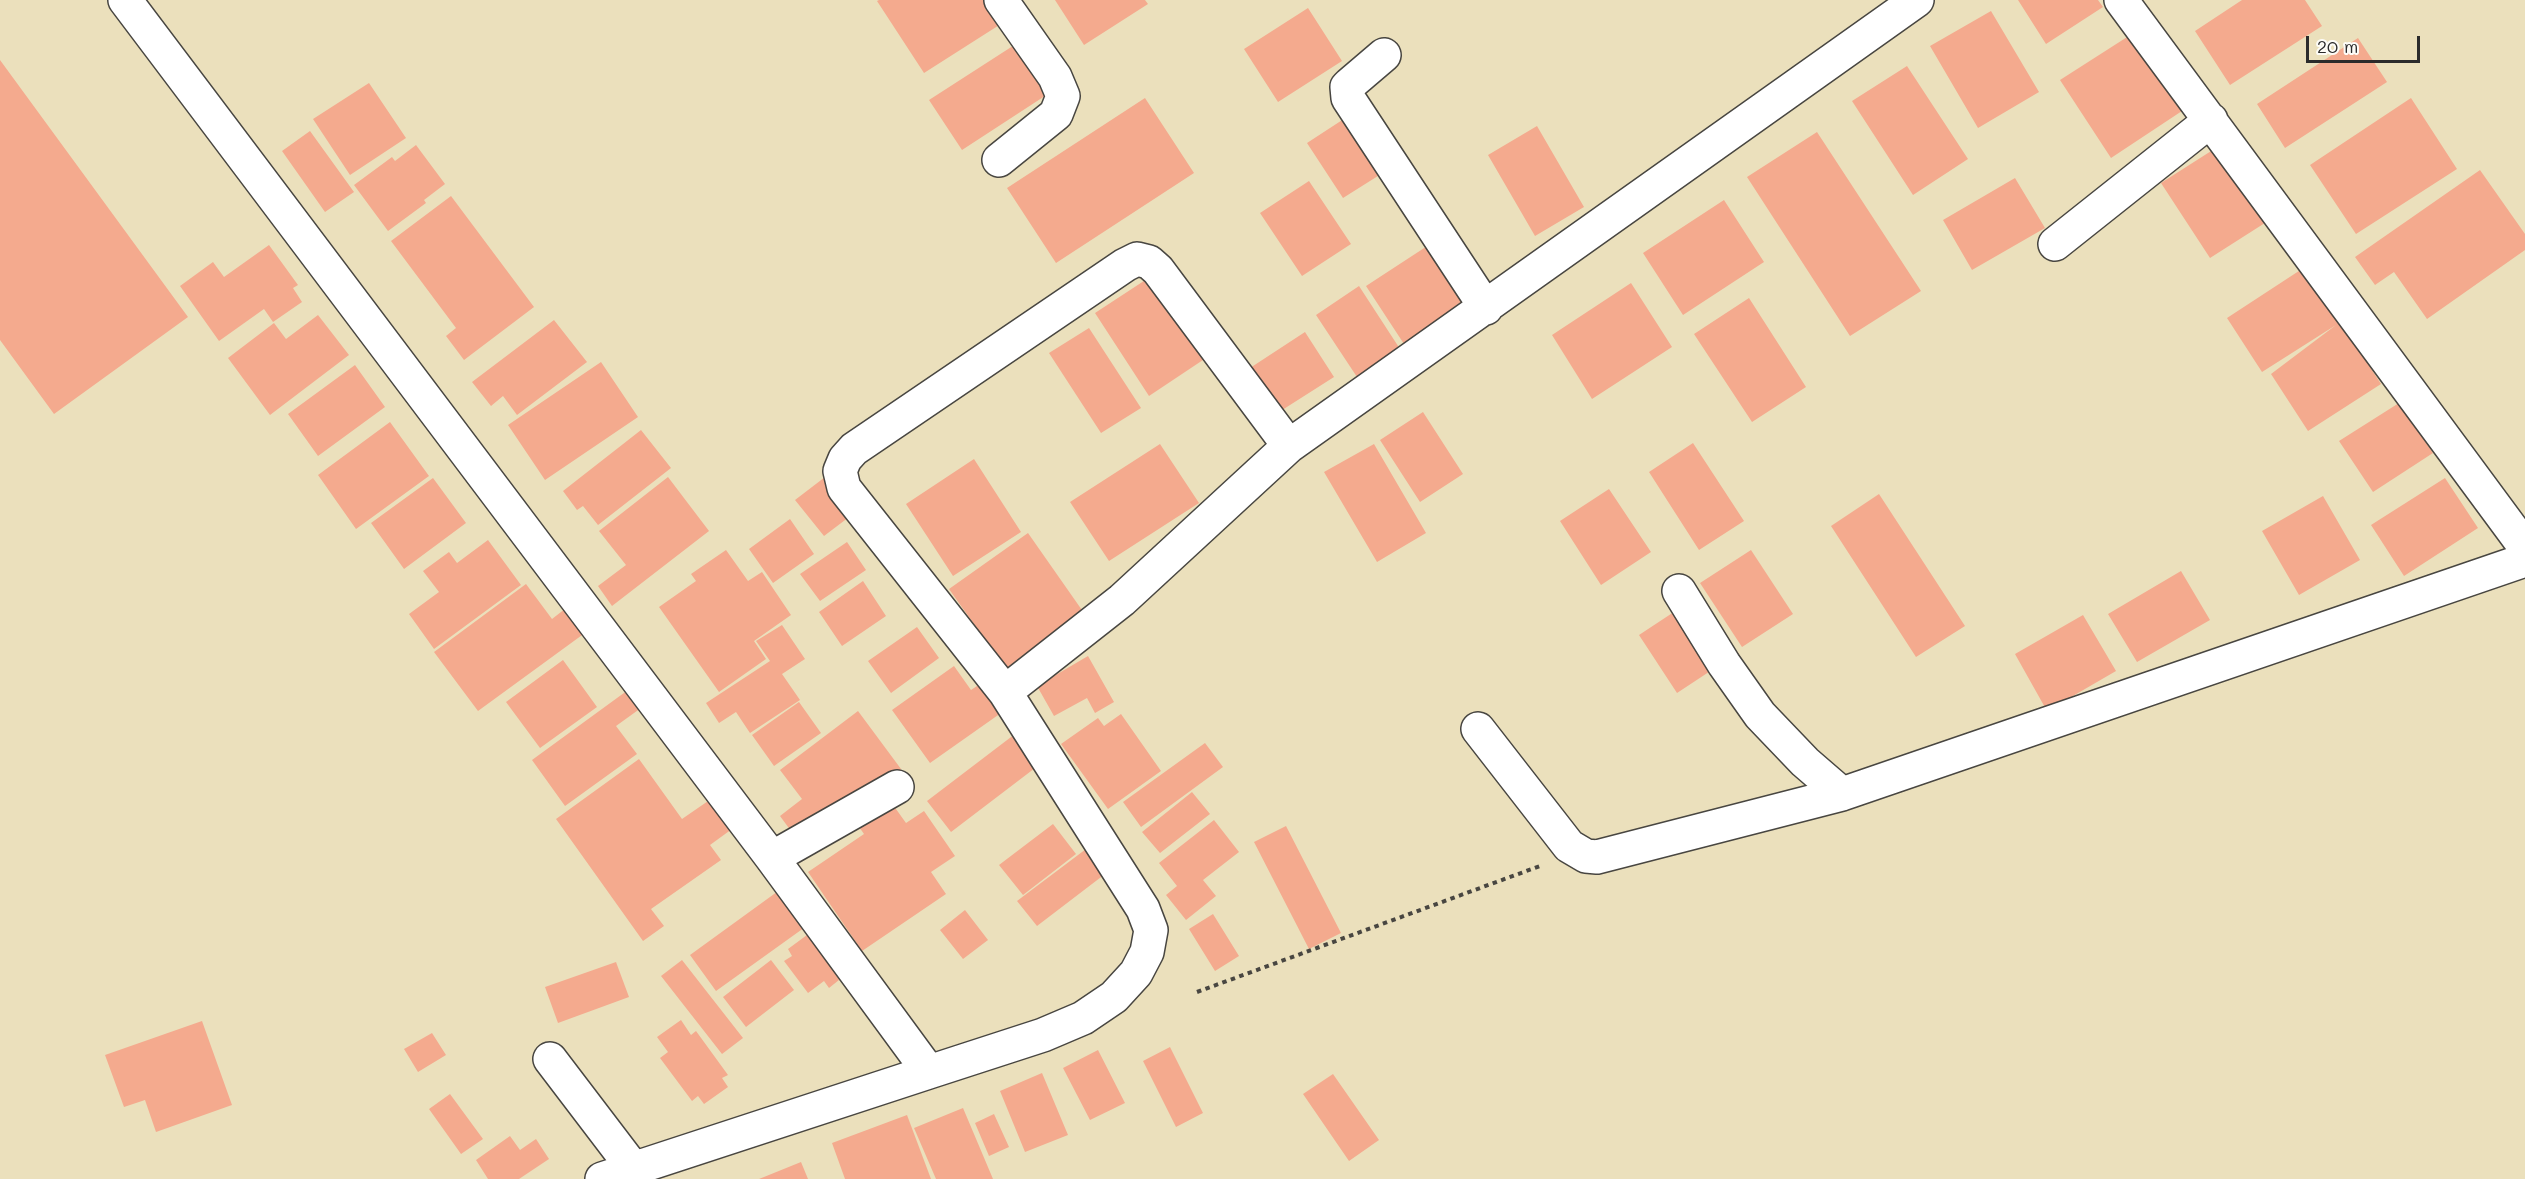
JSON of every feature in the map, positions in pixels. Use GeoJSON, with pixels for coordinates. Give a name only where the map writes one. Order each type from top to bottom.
{"type":"FeatureCollection","features":[{"type":"Feature","properties":{"kind":"street"},"geometry":{"type":"LineString","coordinates":[[125,0],[772,858],[929,1072]]}},
{"type":"Feature","properties":{"kind":"street"},"geometry":{"type":"LineString","coordinates":[[999,160],[1056,114],[1063,96],[1055,76],[1001,0]]}},
{"type":"Feature","properties":{"kind":"street"},"geometry":{"type":"LineString","coordinates":[[1005,692],[1122,600],[1288,446],[1486,308],[1917,0]]}},
{"type":"Feature","properties":{"kind":"street"},"geometry":{"type":"LineString","coordinates":[[2121,0],[2525,547]]}},
{"type":"Feature","properties":{"kind":"street"},"geometry":{"type":"LineString","coordinates":[[1384,55],[1347,87],[1348,98],[1486,308]]}},
{"type":"Feature","properties":{"kind":"street"},"geometry":{"type":"LineString","coordinates":[[2055,243],[2211,120]]}},
{"type":"Feature","properties":{"kind":"street"},"geometry":{"type":"LineString","coordinates":[[602,1179],[1042,1035],[1083,1018],[1114,997],[1136,974],[1147,952],[1151,930],[1143,909],[1005,692],[844,488],[840,471],[845,459],[854,449],[1137,259],[1149,262],[1158,270],[1288,446]]}},
{"type":"Feature","properties":{"kind":"street"},"geometry":{"type":"LineString","coordinates":[[1478,729],[1576,852],[1597,857],[1842,794],[2525,561]]}},
{"type":"Feature","properties":{"kind":"street"},"geometry":{"type":"LineString","coordinates":[[1679,591],[1724,664],[1760,715],[1804,762],[1842,794]]}},
{"type":"Feature","properties":{"kind":"street"},"geometry":{"type":"LineString","coordinates":[[772,858],[897,787]]}},
{"type":"Feature","properties":{"kind":"street"},"geometry":{"type":"LineString","coordinates":[[550,1059],[633,1168]]}},
{"type":"Feature","properties":{"kind":"path"},"geometry":{"type":"LineString","coordinates":[[1197,992],[1576,852]]}},
{"type":"Feature","properties":{"kind":"building"},"geometry":{"type":"Polygon","coordinates":[[[990,0],[1004,22],[924,73],[877,1],[990,0]]]}},
{"type":"Feature","properties":{"kind":"building"},"geometry":{"type":"Polygon","coordinates":[[[1055,0],[1145,0],[1148,4],[1084,45],[1055,0]]]}},
{"type":"Feature","properties":{"kind":"building"},"geometry":{"type":"Polygon","coordinates":[[[2018,0],[2098,0],[2103,7],[2046,44],[2018,0]]]}},
{"type":"Feature","properties":{"kind":"building"},"geometry":{"type":"Polygon","coordinates":[[[2242,0],[2305,0],[2322,26],[2230,85],[2195,31],[2242,0]]]}},
{"type":"Feature","properties":{"kind":"building"},"geometry":{"type":"Polygon","coordinates":[[[1308,8],[1342,61],[1278,102],[1244,49],[1308,8]]]}},
{"type":"Feature","properties":{"kind":"building"},"geometry":{"type":"Polygon","coordinates":[[[1991,11],[2039,92],[1978,128],[1930,46],[1991,11]]]}},
{"type":"Feature","properties":{"kind":"building"},"geometry":{"type":"Polygon","coordinates":[[[2135,32],[2185,109],[2111,158],[2060,80],[2135,32]]]}},
{"type":"Feature","properties":{"kind":"building"},"geometry":{"type":"Polygon","coordinates":[[[2358,38],[2387,82],[2285,148],[2257,104],[2358,38]]]}},
{"type":"Feature","properties":{"kind":"building"},"geometry":{"type":"Polygon","coordinates":[[[1019,42],[1051,92],[962,150],[929,100],[1019,42]]]}},
{"type":"Feature","properties":{"kind":"building"},"geometry":{"type":"Polygon","coordinates":[[[0,60],[188,317],[54,414],[0,340],[0,60]]]}},
{"type":"Feature","properties":{"kind":"building"},"geometry":{"type":"Polygon","coordinates":[[[1907,66],[1968,159],[1913,195],[1852,101],[1907,66]]]}},
{"type":"Feature","properties":{"kind":"building"},"geometry":{"type":"Polygon","coordinates":[[[369,83],[406,138],[350,175],[313,119],[369,83]]]}},
{"type":"Feature","properties":{"kind":"building"},"geometry":{"type":"Polygon","coordinates":[[[1145,98],[1194,173],[1056,263],[1007,188],[1145,98]]]}},
{"type":"Feature","properties":{"kind":"building"},"geometry":{"type":"Polygon","coordinates":[[[2411,98],[2457,169],[2356,234],[2310,165],[2411,98]]]}},
{"type":"Feature","properties":{"kind":"building"},"geometry":{"type":"Polygon","coordinates":[[[1353,113],[1389,169],[1343,198],[1307,143],[1353,113]]]}},
{"type":"Feature","properties":{"kind":"building"},"geometry":{"type":"Polygon","coordinates":[[[1537,126],[1584,207],[1535,236],[1488,155],[1537,126]]]}},
{"type":"Feature","properties":{"kind":"building"},"geometry":{"type":"Polygon","coordinates":[[[310,131],[354,192],[325,212],[282,151],[310,131]]]}},
{"type":"Feature","properties":{"kind":"building"},"geometry":{"type":"Polygon","coordinates":[[[1817,132],[1921,291],[1850,336],[1747,177],[1817,132]]]}},
{"type":"Feature","properties":{"kind":"building"},"geometry":{"type":"Polygon","coordinates":[[[416,145],[445,184],[424,200],[426,203],[388,231],[354,185],[392,157],[395,161],[416,145]]]}},
{"type":"Feature","properties":{"kind":"building"},"geometry":{"type":"Polygon","coordinates":[[[2219,146],[2268,221],[2210,258],[2161,183],[2219,146]]]}},
{"type":"Feature","properties":{"kind":"building"},"geometry":{"type":"Polygon","coordinates":[[[2480,170],[2525,234],[2525,250],[2427,319],[2394,272],[2375,285],[2355,257],[2480,170]]]}},
{"type":"Feature","properties":{"kind":"building"},"geometry":{"type":"Polygon","coordinates":[[[2015,178],[2045,228],[1972,270],[1943,220],[2015,178]]]}},
{"type":"Feature","properties":{"kind":"building"},"geometry":{"type":"Polygon","coordinates":[[[1309,181],[1351,244],[1302,276],[1260,213],[1309,181]]]}},
{"type":"Feature","properties":{"kind":"building"},"geometry":{"type":"Polygon","coordinates":[[[451,196],[534,307],[464,360],[446,336],[456,328],[391,241],[451,196]]]}},
{"type":"Feature","properties":{"kind":"building"},"geometry":{"type":"Polygon","coordinates":[[[1724,200],[1764,262],[1683,315],[1643,253],[1724,200]]]}},
{"type":"Feature","properties":{"kind":"building"},"geometry":{"type":"Polygon","coordinates":[[[1438,239],[1475,298],[1404,344],[1366,286],[1438,239]]]}},
{"type":"Feature","properties":{"kind":"building"},"geometry":{"type":"Polygon","coordinates":[[[269,245],[298,285],[293,288],[302,302],[273,322],[264,309],[219,341],[180,286],[213,262],[224,277],[269,245]]]}},
{"type":"Feature","properties":{"kind":"building"},"geometry":{"type":"Polygon","coordinates":[[[2305,267],[2381,384],[2308,431],[2271,374],[2336,325],[2262,372],[2227,318],[2305,267]]]}},
{"type":"Feature","properties":{"kind":"building"},"geometry":{"type":"Polygon","coordinates":[[[1153,275],[1206,358],[1149,396],[1095,313],[1153,275]]]}},
{"type":"Feature","properties":{"kind":"building"},"geometry":{"type":"Polygon","coordinates":[[[1631,283],[1672,347],[1592,399],[1552,335],[1631,283]]]}},
{"type":"Feature","properties":{"kind":"building"},"geometry":{"type":"Polygon","coordinates":[[[1359,286],[1400,349],[1357,377],[1316,315],[1359,286]]]}},
{"type":"Feature","properties":{"kind":"building"},"geometry":{"type":"Polygon","coordinates":[[[1749,298],[1806,387],[1752,422],[1694,334],[1749,298]]]}},
{"type":"Feature","properties":{"kind":"building"},"geometry":{"type":"Polygon","coordinates":[[[318,315],[349,355],[270,415],[228,358],[274,323],[286,339],[318,315]]]}},
{"type":"Feature","properties":{"kind":"building"},"geometry":{"type":"Polygon","coordinates":[[[554,320],[587,362],[517,415],[503,396],[491,406],[472,382],[554,320]]]}},
{"type":"Feature","properties":{"kind":"building"},"geometry":{"type":"Polygon","coordinates":[[[1089,328],[1141,408],[1101,433],[1049,353],[1089,328]]]}},
{"type":"Feature","properties":{"kind":"building"},"geometry":{"type":"Polygon","coordinates":[[[1305,332],[1334,377],[1279,412],[1250,368],[1305,332]]]}},
{"type":"Feature","properties":{"kind":"building"},"geometry":{"type":"Polygon","coordinates":[[[601,362],[638,417],[545,480],[508,425],[601,362]]]}},
{"type":"Feature","properties":{"kind":"building"},"geometry":{"type":"Polygon","coordinates":[[[355,365],[385,407],[318,456],[288,414],[355,365]]]}},
{"type":"Feature","properties":{"kind":"building"},"geometry":{"type":"Polygon","coordinates":[[[2399,403],[2433,453],[2373,492],[2339,441],[2399,403]]]}},
{"type":"Feature","properties":{"kind":"building"},"geometry":{"type":"Polygon","coordinates":[[[1423,412],[1463,474],[1420,502],[1380,440],[1423,412]]]}},
{"type":"Feature","properties":{"kind":"building"},"geometry":{"type":"Polygon","coordinates":[[[390,422],[429,476],[356,529],[318,475],[390,422]]]}},
{"type":"Feature","properties":{"kind":"building"},"geometry":{"type":"Polygon","coordinates":[[[641,430],[671,468],[598,525],[583,506],[577,510],[563,491],[641,430]]]}},
{"type":"Feature","properties":{"kind":"building"},"geometry":{"type":"Polygon","coordinates":[[[1693,443],[1744,521],[1699,550],[1649,472],[1693,443]]]}},
{"type":"Feature","properties":{"kind":"building"},"geometry":{"type":"Polygon","coordinates":[[[1160,444],[1199,503],[1109,561],[1070,502],[1160,444]]]}},
{"type":"Feature","properties":{"kind":"building"},"geometry":{"type":"Polygon","coordinates":[[[1374,444],[1426,533],[1377,562],[1324,472],[1374,444]]]}},
{"type":"Feature","properties":{"kind":"building"},"geometry":{"type":"Polygon","coordinates":[[[974,459],[1021,532],[953,576],[906,504],[974,459]]]}},
{"type":"Feature","properties":{"kind":"building"},"geometry":{"type":"Polygon","coordinates":[[[829,474],[857,511],[824,536],[795,500],[829,474]]]}},
{"type":"Feature","properties":{"kind":"building"},"geometry":{"type":"Polygon","coordinates":[[[668,477],[709,531],[612,606],[598,586],[626,565],[599,531],[668,477]]]}},
{"type":"Feature","properties":{"kind":"building"},"geometry":{"type":"Polygon","coordinates":[[[433,478],[466,523],[404,569],[371,523],[433,478]]]}},
{"type":"Feature","properties":{"kind":"building"},"geometry":{"type":"Polygon","coordinates":[[[2445,478],[2478,528],[2404,576],[2371,525],[2445,478]]]}},
{"type":"Feature","properties":{"kind":"building"},"geometry":{"type":"Polygon","coordinates":[[[1609,489],[1651,552],[1601,585],[1560,521],[1609,489]]]}},
{"type":"Feature","properties":{"kind":"building"},"geometry":{"type":"Polygon","coordinates":[[[1879,494],[1965,626],[1916,657],[1831,526],[1879,494]]]}},
{"type":"Feature","properties":{"kind":"building"},"geometry":{"type":"Polygon","coordinates":[[[2323,496],[2360,560],[2299,595],[2262,531],[2323,496]]]}},
{"type":"Feature","properties":{"kind":"building"},"geometry":{"type":"Polygon","coordinates":[[[790,519],[814,554],[773,583],[749,549],[790,519]]]}},
{"type":"Feature","properties":{"kind":"building"},"geometry":{"type":"Polygon","coordinates":[[[1028,533],[1084,613],[1006,669],[949,589],[1028,533]]]}},
{"type":"Feature","properties":{"kind":"building"},"geometry":{"type":"Polygon","coordinates":[[[488,540],[521,585],[434,649],[409,614],[439,592],[423,571],[449,552],[457,563],[488,540]]]}},
{"type":"Feature","properties":{"kind":"building"},"geometry":{"type":"Polygon","coordinates":[[[847,542],[866,570],[820,601],[800,574],[847,542]]]}},
{"type":"Feature","properties":{"kind":"building"},"geometry":{"type":"Polygon","coordinates":[[[726,550],[748,581],[762,572],[791,615],[754,641],[766,659],[719,692],[659,607],[696,581],[691,574],[726,550]]]}},
{"type":"Feature","properties":{"kind":"building"},"geometry":{"type":"Polygon","coordinates":[[[1751,550],[1793,614],[1742,647],[1700,583],[1751,550]]]}},
{"type":"Feature","properties":{"kind":"building"},"geometry":{"type":"Polygon","coordinates":[[[2181,571],[2210,620],[2137,662],[2108,614],[2181,571]]]}},
{"type":"Feature","properties":{"kind":"building"},"geometry":{"type":"Polygon","coordinates":[[[863,581],[886,616],[842,646],[819,612],[863,581]]]}},
{"type":"Feature","properties":{"kind":"building"},"geometry":{"type":"Polygon","coordinates":[[[526,584],[552,619],[570,605],[589,630],[478,711],[434,652],[526,584]]]}},
{"type":"Feature","properties":{"kind":"building"},"geometry":{"type":"Polygon","coordinates":[[[1683,606],[1721,664],[1677,693],[1639,635],[1683,606]]]}},
{"type":"Feature","properties":{"kind":"building"},"geometry":{"type":"Polygon","coordinates":[[[2083,615],[2116,671],[2047,711],[2015,654],[2083,615]]]}},
{"type":"Feature","properties":{"kind":"building"},"geometry":{"type":"Polygon","coordinates":[[[782,625],[805,659],[782,674],[800,700],[750,733],[736,712],[719,723],[706,703],[770,661],[756,641],[782,625]]]}},
{"type":"Feature","properties":{"kind":"building"},"geometry":{"type":"Polygon","coordinates":[[[917,627],[939,658],[891,693],[868,661],[917,627]]]}},
{"type":"Feature","properties":{"kind":"building"},"geometry":{"type":"Polygon","coordinates":[[[1088,656],[1114,702],[1095,713],[1087,698],[1054,716],[1037,686],[1088,656]]]}},
{"type":"Feature","properties":{"kind":"building"},"geometry":{"type":"Polygon","coordinates":[[[563,660],[597,707],[540,748],[506,702],[563,660]]]}},
{"type":"Feature","properties":{"kind":"building"},"geometry":{"type":"Polygon","coordinates":[[[954,666],[971,690],[980,684],[1001,713],[930,763],[892,710],[954,666]]]}},
{"type":"Feature","properties":{"kind":"building"},"geometry":{"type":"Polygon","coordinates":[[[628,690],[641,708],[616,726],[637,754],[565,806],[532,760],[628,690]]]}},
{"type":"Feature","properties":{"kind":"building"},"geometry":{"type":"Polygon","coordinates":[[[799,702],[821,733],[774,766],[752,735],[799,702]]]}},
{"type":"Feature","properties":{"kind":"building"},"geometry":{"type":"Polygon","coordinates":[[[858,711],[901,769],[827,823],[818,811],[791,831],[780,816],[802,799],[780,770],[858,711]]]}},
{"type":"Feature","properties":{"kind":"building"},"geometry":{"type":"Polygon","coordinates":[[[1121,714],[1161,771],[1108,809],[1061,744],[1098,718],[1104,726],[1121,714]]]}},
{"type":"Feature","properties":{"kind":"building"},"geometry":{"type":"Polygon","coordinates":[[[1015,734],[1039,765],[951,832],[927,801],[1015,734]]]}},
{"type":"Feature","properties":{"kind":"building"},"geometry":{"type":"Polygon","coordinates":[[[1205,743],[1223,767],[1141,827],[1123,802],[1205,743]]]}},
{"type":"Feature","properties":{"kind":"building"},"geometry":{"type":"Polygon","coordinates":[[[639,759],[682,819],[711,799],[732,829],[710,845],[721,860],[651,909],[664,926],[643,941],[556,819],[639,759]]]}},
{"type":"Feature","properties":{"kind":"building"},"geometry":{"type":"Polygon","coordinates":[[[1192,792],[1210,814],[1160,853],[1142,832],[1192,792]]]}},
{"type":"Feature","properties":{"kind":"building"},"geometry":{"type":"Polygon","coordinates":[[[891,802],[906,823],[924,811],[955,856],[931,872],[946,894],[862,951],[808,872],[864,834],[857,824],[891,802]]]}},
{"type":"Feature","properties":{"kind":"building"},"geometry":{"type":"Polygon","coordinates":[[[1214,820],[1239,852],[1203,880],[1216,896],[1186,920],[1166,895],[1177,886],[1159,863],[1214,820]]]}},
{"type":"Feature","properties":{"kind":"building"},"geometry":{"type":"Polygon","coordinates":[[[1053,824],[1076,854],[1023,895],[999,865],[1053,824]]]}},
{"type":"Feature","properties":{"kind":"building"},"geometry":{"type":"Polygon","coordinates":[[[1286,826],[1341,933],[1309,949],[1254,842],[1286,826]]]}},
{"type":"Feature","properties":{"kind":"building"},"geometry":{"type":"Polygon","coordinates":[[[1090,846],[1109,871],[1037,926],[1017,901],[1090,846]]]}},
{"type":"Feature","properties":{"kind":"building"},"geometry":{"type":"Polygon","coordinates":[[[781,889],[808,925],[716,991],[690,955],[781,889]]]}},
{"type":"Feature","properties":{"kind":"building"},"geometry":{"type":"Polygon","coordinates":[[[965,910],[988,940],[963,959],[940,930],[965,910]]]}},
{"type":"Feature","properties":{"kind":"building"},"geometry":{"type":"Polygon","coordinates":[[[1213,914],[1239,956],[1215,971],[1189,929],[1213,914]]]}},
{"type":"Feature","properties":{"kind":"building"},"geometry":{"type":"Polygon","coordinates":[[[807,935],[811,940],[815,938],[838,970],[835,973],[839,980],[829,988],[824,981],[808,993],[784,961],[792,956],[788,949],[807,935]]]}},
{"type":"Feature","properties":{"kind":"building"},"geometry":{"type":"Polygon","coordinates":[[[682,960],[743,1038],[722,1054],[661,976],[682,960]]]}},
{"type":"Feature","properties":{"kind":"building"},"geometry":{"type":"Polygon","coordinates":[[[771,960],[794,990],[746,1027],[723,997],[771,960]]]}},
{"type":"Feature","properties":{"kind":"building"},"geometry":{"type":"Polygon","coordinates":[[[616,962],[629,997],[558,1023],[545,987],[616,962]]]}},
{"type":"Feature","properties":{"kind":"building"},"geometry":{"type":"Polygon","coordinates":[[[681,1020],[691,1035],[696,1031],[728,1075],[722,1078],[728,1087],[704,1104],[698,1096],[692,1101],[660,1058],[668,1052],[657,1037],[681,1020]]]}},
{"type":"Feature","properties":{"kind":"building"},"geometry":{"type":"Polygon","coordinates":[[[202,1021],[232,1105],[156,1132],[145,1100],[124,1107],[105,1055],[202,1021]]]}},
{"type":"Feature","properties":{"kind":"building"},"geometry":{"type":"Polygon","coordinates":[[[432,1033],[446,1055],[418,1072],[404,1049],[432,1033]]]}},
{"type":"Feature","properties":{"kind":"building"},"geometry":{"type":"Polygon","coordinates":[[[1170,1047],[1203,1113],[1176,1127],[1143,1061],[1170,1047]]]}},
{"type":"Feature","properties":{"kind":"building"},"geometry":{"type":"Polygon","coordinates":[[[1098,1050],[1125,1103],[1090,1120],[1063,1068],[1098,1050]]]}},
{"type":"Feature","properties":{"kind":"building"},"geometry":{"type":"Polygon","coordinates":[[[1042,1073],[1068,1135],[1025,1152],[1000,1091],[1042,1073]]]}},
{"type":"Feature","properties":{"kind":"building"},"geometry":{"type":"Polygon","coordinates":[[[1333,1074],[1379,1140],[1349,1161],[1303,1094],[1333,1074]]]}},
{"type":"Feature","properties":{"kind":"building"},"geometry":{"type":"Polygon","coordinates":[[[450,1094],[483,1139],[461,1154],[429,1109],[450,1094]]]}},
{"type":"Feature","properties":{"kind":"building"},"geometry":{"type":"Polygon","coordinates":[[[963,1108],[993,1179],[936,1179],[914,1128],[963,1108]]]}},
{"type":"Feature","properties":{"kind":"building"},"geometry":{"type":"Polygon","coordinates":[[[994,1114],[1009,1147],[989,1156],[975,1123],[994,1114]]]}},
{"type":"Feature","properties":{"kind":"building"},"geometry":{"type":"Polygon","coordinates":[[[907,1115],[931,1179],[845,1179],[832,1143],[907,1115]]]}},
{"type":"Feature","properties":{"kind":"building"},"geometry":{"type":"Polygon","coordinates":[[[510,1136],[520,1150],[536,1139],[549,1159],[519,1179],[488,1179],[476,1160],[510,1136]]]}},
{"type":"Feature","properties":{"kind":"building"},"geometry":{"type":"Polygon","coordinates":[[[801,1162],[808,1179],[759,1179],[801,1162]]]}}]}
